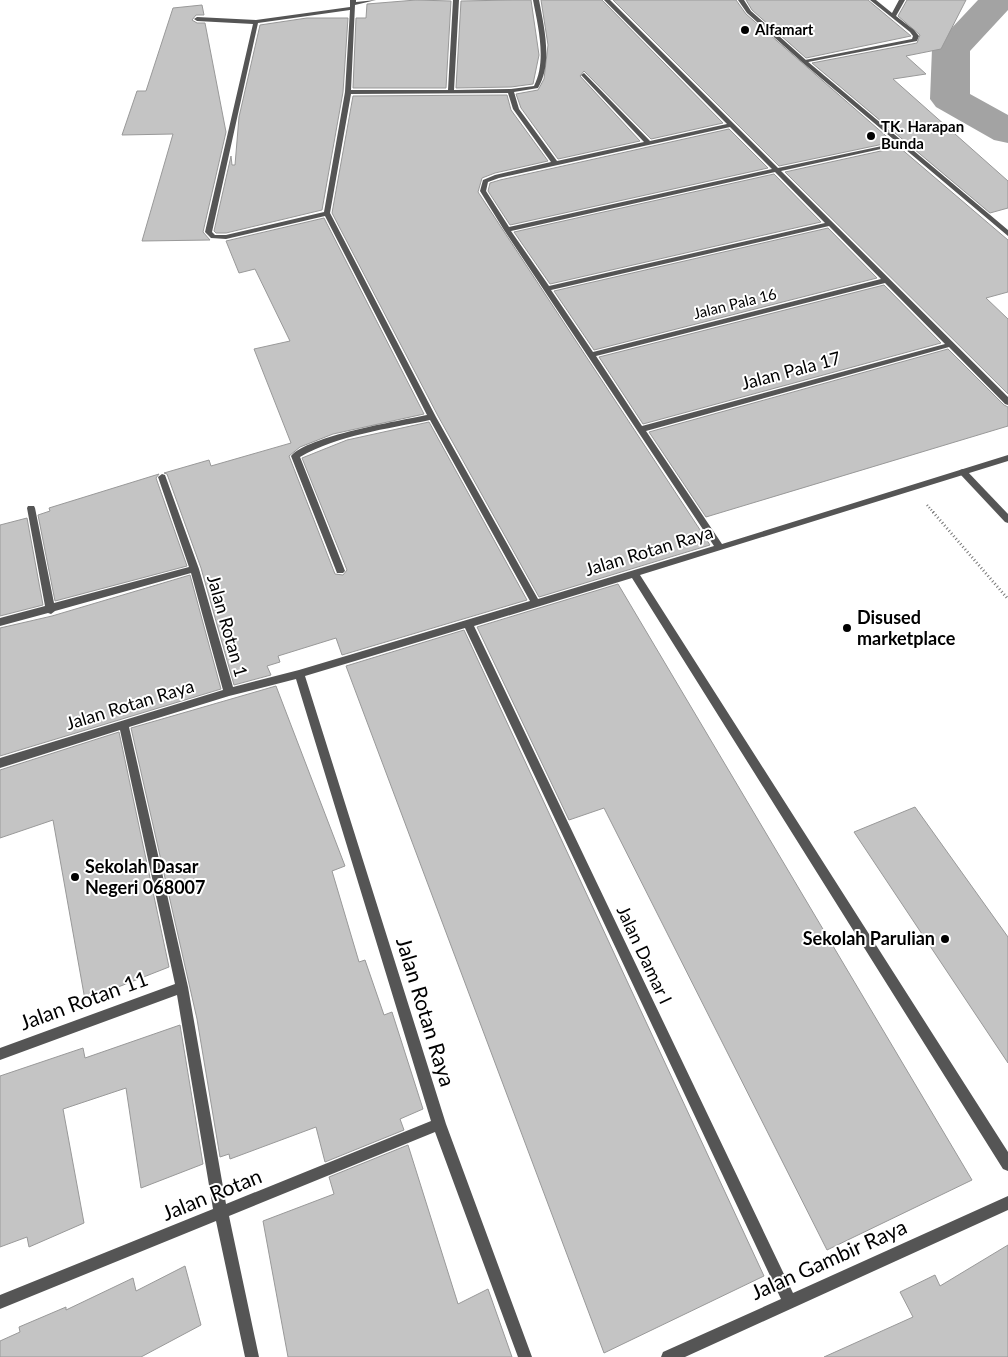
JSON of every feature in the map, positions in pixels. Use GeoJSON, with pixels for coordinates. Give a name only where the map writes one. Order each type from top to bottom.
{"type":"FeatureCollection","features":[{"type":"Feature","properties":{"kind":"street"},"geometry":{"type":"LineString","coordinates":[[196,18],[256,22],[373,0]]}},
{"type":"Feature","properties":{"kind":"street"},"geometry":{"type":"LineString","coordinates":[[451,91],[456,0]]}},
{"type":"Feature","properties":{"kind":"street"},"geometry":{"type":"LineString","coordinates":[[348,92],[511,91],[536,87],[540,82],[542,28],[536,0]]}},
{"type":"Feature","properties":{"kind":"street"},"geometry":{"type":"LineString","coordinates":[[607,0],[949,345],[1008,402]]}},
{"type":"Feature","properties":{"kind":"street"},"geometry":{"type":"LineString","coordinates":[[741,0],[749,12],[805,62],[1008,234]]}},
{"type":"Feature","properties":{"kind":"street"},"geometry":{"type":"LineString","coordinates":[[805,62],[914,40],[916,36],[912,31],[873,0]]}},
{"type":"Feature","properties":{"kind":"street"},"geometry":{"type":"LineString","coordinates":[[893,17],[902,0]]}},
{"type":"Feature","properties":{"kind":"street"},"geometry":{"type":"LineString","coordinates":[[353,4],[348,92],[327,214],[432,417],[536,604]]}},
{"type":"Feature","properties":{"kind":"street"},"geometry":{"type":"LineString","coordinates":[[256,22],[208,232],[213,237],[226,237],[327,214]]}},
{"type":"Feature","properties":{"kind":"street"},"geometry":{"type":"LineString","coordinates":[[584,75],[648,143]]}},
{"type":"Feature","properties":{"kind":"street"},"geometry":{"type":"LineString","coordinates":[[511,91],[516,109],[556,164]]}},
{"type":"Feature","properties":{"kind":"street"},"geometry":{"type":"LineString","coordinates":[[720,548],[506,230],[483,191],[485,182],[497,176],[732,125]]}},
{"type":"Feature","properties":{"kind":"street"},"geometry":{"type":"LineString","coordinates":[[506,230],[899,143]]}},
{"type":"Feature","properties":{"kind":"street"},"geometry":{"type":"LineString","coordinates":[[547,289],[829,224]]}},
{"type":"Feature","properties":{"kind":"street","name":"Jalan Pala 16"},"geometry":{"type":"LineString","coordinates":[[591,355],[886,280]]}},
{"type":"Feature","properties":{"kind":"street","name":"Jalan Pala 17"},"geometry":{"type":"LineString","coordinates":[[640,429],[949,345]]}},
{"type":"Feature","properties":{"kind":"street"},"geometry":{"type":"LineString","coordinates":[[340,571],[296,456],[304,449],[432,417]]}},
{"type":"Feature","properties":{"kind":"street","name":"Jalan Rotan Raya"},"geometry":{"type":"LineString","coordinates":[[0,763],[229,692],[299,674],[536,604],[1008,458]]}},
{"type":"Feature","properties":{"kind":"street"},"geometry":{"type":"LineString","coordinates":[[963,472],[1008,520]]}},
{"type":"Feature","properties":{"kind":"street","name":"Jalan Rotan 1"},"geometry":{"type":"LineString","coordinates":[[162,477],[194,569],[229,692]]}},
{"type":"Feature","properties":{"kind":"street"},"geometry":{"type":"LineString","coordinates":[[30,508],[51,610]]}},
{"type":"Feature","properties":{"kind":"street"},"geometry":{"type":"LineString","coordinates":[[0,622],[51,610],[194,569]]}},
{"type":"Feature","properties":{"kind":"street"},"geometry":{"type":"LineString","coordinates":[[634,573],[1008,1164]]}},
{"type":"Feature","properties":{"kind":"street","name":"Jalan Damar I"},"geometry":{"type":"LineString","coordinates":[[468,624],[789,1301]]}},
{"type":"Feature","properties":{"kind":"street","name":"Jalan Rotan Raya"},"geometry":{"type":"LineString","coordinates":[[299,674],[439,1124],[526,1357]]}},
{"type":"Feature","properties":{"kind":"street"},"geometry":{"type":"LineString","coordinates":[[124,726],[182,987],[221,1213],[252,1357]]}},
{"type":"Feature","properties":{"kind":"street","name":"Jalan Rotan 11"},"geometry":{"type":"LineString","coordinates":[[0,1054],[182,987]]}},
{"type":"Feature","properties":{"kind":"street","name":"Jalan Rotan"},"geometry":{"type":"LineString","coordinates":[[0,1302],[439,1124]]}},
{"type":"Feature","properties":{"kind":"street","name":"Jalan Gambir Raya"},"geometry":{"type":"LineString","coordinates":[[668,1357],[1008,1203]]}},
{"type":"Feature","properties":{"kind":"path"},"geometry":{"type":"LineString","coordinates":[[912,487],[1008,599]]}},
{"type":"Feature","properties":{"kind":"building"},"geometry":{"type":"Polygon","coordinates":[[[416,0],[451,1],[446,88],[353,88],[356,18],[366,18],[367,4],[416,0]]]}},
{"type":"Feature","properties":{"kind":"building"},"geometry":{"type":"Polygon","coordinates":[[[531,0],[539,55],[533,84],[511,87],[456,88],[461,1],[531,0]]]}},
{"type":"Feature","properties":{"kind":"building"},"geometry":{"type":"Polygon","coordinates":[[[541,0],[602,0],[723,123],[651,139],[584,71],[580,76],[640,141],[558,159],[521,108],[516,94],[538,90],[544,79],[548,45],[541,0]]]}},
{"type":"Feature","properties":{"kind":"building"},"geometry":{"type":"Polygon","coordinates":[[[613,0],[736,0],[746,14],[893,142],[779,166],[613,0]]]}},
{"type":"Feature","properties":{"kind":"building"},"geometry":{"type":"Polygon","coordinates":[[[746,0],[868,0],[911,36],[806,58],[752,10],[746,0]]]}},
{"type":"Feature","properties":{"kind":"building"},"geometry":{"type":"Polygon","coordinates":[[[907,0],[966,0],[941,49],[906,56],[926,74],[893,79],[1008,181],[1008,208],[990,213],[812,63],[917,43],[920,35],[898,16],[907,0]]]}},
{"type":"Feature","properties":{"kind":"building"},"geometry":{"type":"Polygon","coordinates":[[[202,5],[204,15],[196,15],[192,20],[197,23],[205,23],[226,132],[203,232],[210,240],[142,241],[173,134],[122,135],[137,91],[146,91],[173,8],[202,5]]]}},
{"type":"Feature","properties":{"kind":"building"},"geometry":{"type":"Polygon","coordinates":[[[307,18],[348,18],[343,92],[322,210],[226,233],[216,233],[214,231],[231,156],[232,165],[235,165],[239,117],[260,25],[307,18]]]}},
{"type":"Feature","properties":{"kind":"building"},"geometry":{"type":"Polygon","coordinates":[[[507,95],[511,110],[548,161],[495,173],[482,178],[478,192],[710,545],[539,597],[438,416],[332,213],[353,96],[507,95]]]}},
{"type":"Feature","properties":{"kind":"building"},"geometry":{"type":"Polygon","coordinates":[[[729,129],[768,168],[510,225],[488,191],[490,183],[500,180],[729,129]]]}},
{"type":"Feature","properties":{"kind":"building"},"geometry":{"type":"Polygon","coordinates":[[[899,147],[1008,240],[1008,292],[986,298],[1008,319],[1008,394],[785,172],[899,147]]]}},
{"type":"Feature","properties":{"kind":"building"},"geometry":{"type":"Polygon","coordinates":[[[774,174],[821,222],[550,284],[514,232],[774,174]]]}},
{"type":"Feature","properties":{"kind":"building"},"geometry":{"type":"Polygon","coordinates":[[[324,218],[424,414],[333,434],[300,447],[289,456],[335,574],[343,575],[347,570],[302,458],[347,440],[429,422],[527,600],[342,655],[336,638],[278,656],[280,662],[267,666],[271,675],[234,685],[201,568],[167,474],[164,473],[209,460],[211,466],[291,443],[254,349],[290,341],[255,269],[239,273],[226,241],[324,218]]]}},
{"type":"Feature","properties":{"kind":"building"},"geometry":{"type":"Polygon","coordinates":[[[828,228],[877,278],[594,350],[554,291],[828,228]]]}},
{"type":"Feature","properties":{"kind":"building"},"geometry":{"type":"Polygon","coordinates":[[[884,285],[941,343],[643,424],[599,357],[884,285]]]}},
{"type":"Feature","properties":{"kind":"building"},"geometry":{"type":"Polygon","coordinates":[[[948,349],[1008,407],[1008,426],[706,517],[649,432],[948,349]]]}},
{"type":"Feature","properties":{"kind":"building"},"geometry":{"type":"Polygon","coordinates":[[[159,474],[156,478],[187,566],[55,601],[38,515],[50,511],[49,508],[159,474]]]}},
{"type":"Feature","properties":{"kind":"building"},"geometry":{"type":"Polygon","coordinates":[[[27,518],[43,605],[0,616],[0,525],[27,518]]]}},
{"type":"Feature","properties":{"kind":"building"},"geometry":{"type":"Polygon","coordinates":[[[190,575],[221,689],[0,756],[0,628],[52,616],[190,575]]]}},
{"type":"Feature","properties":{"kind":"building"},"geometry":{"type":"Polygon","coordinates":[[[618,584],[972,1180],[827,1250],[604,808],[569,820],[477,627],[618,584]]]}},
{"type":"Feature","properties":{"kind":"building"},"geometry":{"type":"Polygon","coordinates":[[[464,630],[764,1276],[604,1353],[346,666],[464,630]]]}},
{"type":"Feature","properties":{"kind":"building"},"geometry":{"type":"Polygon","coordinates":[[[276,686],[345,866],[332,871],[359,962],[365,960],[384,1015],[392,1012],[423,1109],[400,1119],[404,1130],[325,1162],[316,1127],[230,1159],[229,1154],[220,1157],[197,1019],[131,728],[276,686]]]}},
{"type":"Feature","properties":{"kind":"building"},"geometry":{"type":"Polygon","coordinates":[[[119,732],[169,967],[85,1000],[53,820],[0,838],[0,770],[119,732]]]}},
{"type":"Feature","properties":{"kind":"building"},"geometry":{"type":"Polygon","coordinates":[[[915,807],[1008,937],[1008,1063],[854,832],[915,807]]]}},
{"type":"Feature","properties":{"kind":"building"},"geometry":{"type":"Polygon","coordinates":[[[180,1025],[203,1164],[141,1188],[126,1088],[63,1109],[84,1223],[29,1247],[27,1237],[0,1247],[0,1076],[83,1048],[85,1058],[180,1025]]]}},
{"type":"Feature","properties":{"kind":"building"},"geometry":{"type":"Polygon","coordinates":[[[408,1145],[458,1304],[488,1289],[512,1357],[288,1357],[263,1221],[334,1194],[329,1177],[408,1145]]]}},
{"type":"Feature","properties":{"kind":"building"},"geometry":{"type":"Polygon","coordinates":[[[1008,1245],[1008,1357],[824,1357],[913,1317],[900,1292],[935,1275],[940,1286],[1008,1245]]]}},
{"type":"Feature","properties":{"kind":"building"},"geometry":{"type":"Polygon","coordinates":[[[185,1266],[201,1325],[141,1357],[0,1357],[0,1341],[20,1332],[19,1327],[66,1307],[66,1310],[133,1278],[136,1291],[185,1266]]]}},
{"type":"Feature","properties":{"kind":"waterway"},"geometry":{"type":"LineString","coordinates":[[998,0],[951,49],[950,99],[1008,131]]}},
{"type":"Feature","properties":{"kind":"place","name":"Alfamart"},"geometry":{"type":"Point","coordinates":[745,30]}},
{"type":"Feature","properties":{"kind":"place","name":"TK. Harapan Bunda"},"geometry":{"type":"Point","coordinates":[871,136]}},
{"type":"Feature","properties":{"kind":"place","name":"Disused marketplace"},"geometry":{"type":"Point","coordinates":[847,628]}},
{"type":"Feature","properties":{"kind":"place","name":"Sekolah Dasar Negeri 068007"},"geometry":{"type":"Point","coordinates":[75,877]}},
{"type":"Feature","properties":{"kind":"place","name":"Sekolah Parulian"},"geometry":{"type":"Point","coordinates":[945,939]}}]}
